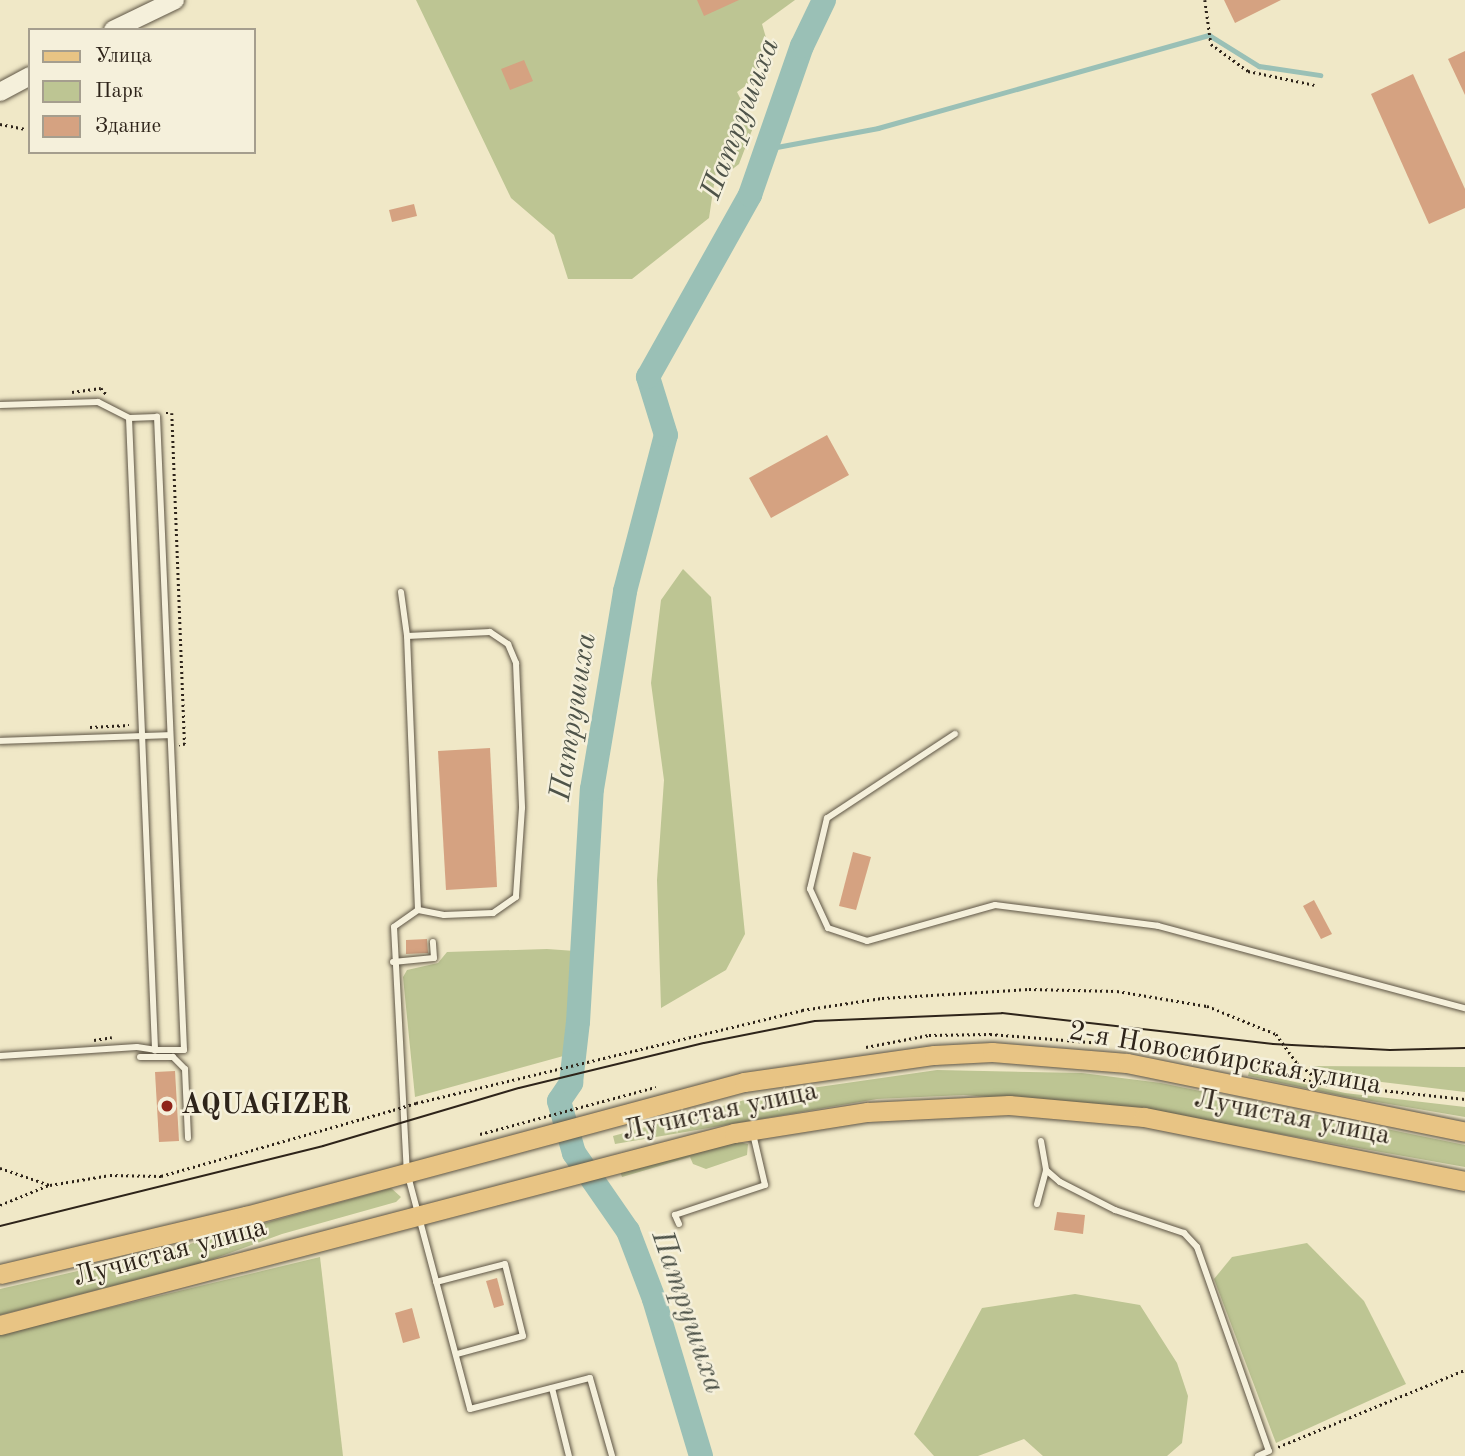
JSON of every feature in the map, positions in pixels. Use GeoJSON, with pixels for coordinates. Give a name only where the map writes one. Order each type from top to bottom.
{"type":"FeatureCollection","features":[{"type":"Feature","properties":{"kind":"main road","name":"2-я Новосибирская улица"},"geometry":{"type":"LineString","coordinates":[[600,1110],[792,1073],[992,1052],[1128,1063],[1465,1132]]}},
{"type":"Feature","properties":{"kind":"main road","name":"Лучистая улица"},"geometry":{"type":"LineString","coordinates":[[0,1325],[752,1129],[867,1111],[1009,1105],[1144,1117],[1465,1181]]}},
{"type":"Feature","properties":{"kind":"main road","name":"Лучистая улица"},"geometry":{"type":"LineString","coordinates":[[0,1274],[232,1220],[407,1172],[531,1128],[600,1110]]}},
{"type":"Feature","properties":{"kind":"street"},"geometry":{"type":"LineString","coordinates":[[117,28],[175,0]]}},
{"type":"Feature","properties":{"kind":"street"},"geometry":{"type":"LineString","coordinates":[[3,86],[28,77]]}},
{"type":"Feature","properties":{"kind":"lane"},"geometry":{"type":"LineString","coordinates":[[0,405],[98,402],[129,418],[157,417],[184,1050],[0,1056]]}},
{"type":"Feature","properties":{"kind":"lane"},"geometry":{"type":"LineString","coordinates":[[129,418],[155,1050]]}},
{"type":"Feature","properties":{"kind":"lane"},"geometry":{"type":"LineString","coordinates":[[401,592],[407,636],[418,910]]}},
{"type":"Feature","properties":{"kind":"lane"},"geometry":{"type":"LineString","coordinates":[[407,636],[490,632],[508,644],[516,663],[522,808],[516,897],[493,913],[444,915],[418,910],[394,927],[393,962],[407,1172],[470,1409],[590,1378],[612,1456]]}},
{"type":"Feature","properties":{"kind":"lane"},"geometry":{"type":"LineString","coordinates":[[955,734],[827,818],[810,889],[828,928],[867,941],[995,905],[1158,926],[1465,1008]]}},
{"type":"Feature","properties":{"kind":"lane"},"geometry":{"type":"LineString","coordinates":[[0,741],[170,735]]}},
{"type":"Feature","properties":{"kind":"lane"},"geometry":{"type":"LineString","coordinates":[[393,962],[434,958],[433,942]]}},
{"type":"Feature","properties":{"kind":"lane"},"geometry":{"type":"LineString","coordinates":[[140,1057],[173,1057],[185,1069],[188,1138]]}},
{"type":"Feature","properties":{"kind":"lane"},"geometry":{"type":"LineString","coordinates":[[680,1224],[675,1215],[765,1185],[752,1129]]}},
{"type":"Feature","properties":{"kind":"lane"},"geometry":{"type":"LineString","coordinates":[[1037,1205],[1046,1170],[1041,1141]]}},
{"type":"Feature","properties":{"kind":"lane"},"geometry":{"type":"LineString","coordinates":[[1046,1170],[1115,1213],[1184,1233],[1197,1247],[1269,1451],[1258,1456]]}},
{"type":"Feature","properties":{"kind":"lane"},"geometry":{"type":"LineString","coordinates":[[436,1282],[505,1264],[523,1336],[457,1354]]}},
{"type":"Feature","properties":{"kind":"lane"},"geometry":{"type":"LineString","coordinates":[[552,1388],[569,1456]]}},
{"type":"Feature","properties":{"kind":"path"},"geometry":{"type":"LineString","coordinates":[[1205,0],[1211,44],[1248,71],[1315,85]]}},
{"type":"Feature","properties":{"kind":"path"},"geometry":{"type":"LineString","coordinates":[[0,124],[26,129]]}},
{"type":"Feature","properties":{"kind":"path"},"geometry":{"type":"LineString","coordinates":[[0,1205],[50,1185],[110,1175],[161,1176],[416,1103],[601,1055],[789,1013],[883,998],[1029,989],[1117,991],[1207,1006],[1276,1034],[1297,1063],[1325,1084]]}},
{"type":"Feature","properties":{"kind":"path"},"geometry":{"type":"LineString","coordinates":[[531,1128],[600,1110]]}},
{"type":"Feature","properties":{"kind":"path"},"geometry":{"type":"LineString","coordinates":[[0,1168],[50,1185]]}},
{"type":"Feature","properties":{"kind":"path"},"geometry":{"type":"LineString","coordinates":[[1269,1451],[1465,1370]]}},
{"type":"Feature","properties":{"kind":"green space"},"geometry":{"type":"Polygon","coordinates":[[[416,0],[795,0],[762,24],[769,48],[764,73],[737,92],[754,125],[739,164],[725,175],[716,171],[709,218],[632,279],[568,279],[554,235],[511,198],[416,0]]]}},
{"type":"Feature","properties":{"kind":"green space"},"geometry":{"type":"Polygon","coordinates":[[[683,569],[711,597],[745,934],[726,970],[661,1008],[657,880],[664,780],[651,683],[661,600],[683,569]]]}},
{"type":"Feature","properties":{"kind":"green space"},"geometry":{"type":"Polygon","coordinates":[[[547,949],[575,951],[567,1055],[415,1097],[403,977],[407,970],[438,963],[447,952],[547,949]]]}},
{"type":"Feature","properties":{"kind":"green space"},"geometry":{"type":"Polygon","coordinates":[[[1309,1066],[1465,1067],[1465,1092],[1340,1077],[1309,1066]]]}},
{"type":"Feature","properties":{"kind":"green space"},"geometry":{"type":"Polygon","coordinates":[[[937,1070],[1082,1073],[1161,1083],[1465,1145],[1465,1167],[1134,1108],[964,1095],[877,1099],[615,1144],[613,1136],[763,1095],[937,1070]]]}},
{"type":"Feature","properties":{"kind":"green space"},"geometry":{"type":"Polygon","coordinates":[[[1249,1072],[1345,1093],[1465,1107],[1465,1117],[1342,1096],[1248,1076],[1249,1072]]]}},
{"type":"Feature","properties":{"kind":"green space"},"geometry":{"type":"Polygon","coordinates":[[[739,1142],[748,1144],[747,1155],[706,1169],[693,1164],[690,1157],[622,1177],[620,1171],[739,1142]]]}},
{"type":"Feature","properties":{"kind":"green space"},"geometry":{"type":"Polygon","coordinates":[[[391,1188],[401,1197],[396,1202],[282,1234],[205,1262],[0,1315],[0,1289],[168,1250],[391,1188]]]}},
{"type":"Feature","properties":{"kind":"green space"},"geometry":{"type":"Polygon","coordinates":[[[1307,1243],[1364,1301],[1406,1384],[1276,1443],[1214,1279],[1232,1257],[1307,1243]]]}},
{"type":"Feature","properties":{"kind":"green space"},"geometry":{"type":"Polygon","coordinates":[[[320,1257],[343,1456],[0,1456],[0,1334],[320,1257]]]}},
{"type":"Feature","properties":{"kind":"green space"},"geometry":{"type":"Polygon","coordinates":[[[1075,1294],[1140,1305],[1177,1363],[1188,1396],[1182,1443],[1167,1456],[1043,1456],[1024,1439],[978,1456],[934,1456],[914,1434],[982,1308],[1075,1294]]]}},
{"type":"Feature","properties":{"kind":"building"},"geometry":{"type":"Polygon","coordinates":[[[697,0],[739,0],[704,16],[697,0]]]}},
{"type":"Feature","properties":{"kind":"building"},"geometry":{"type":"Polygon","coordinates":[[[1224,0],[1281,0],[1235,23],[1224,0]]]}},
{"type":"Feature","properties":{"kind":"building"},"geometry":{"type":"Polygon","coordinates":[[[1465,51],[1465,95],[1448,59],[1465,51]]]}},
{"type":"Feature","properties":{"kind":"building"},"geometry":{"type":"Polygon","coordinates":[[[524,60],[533,81],[510,90],[501,69],[524,60]]]}},
{"type":"Feature","properties":{"kind":"building"},"geometry":{"type":"Polygon","coordinates":[[[1413,74],[1465,189],[1465,208],[1429,224],[1371,94],[1413,74]]]}},
{"type":"Feature","properties":{"kind":"building"},"geometry":{"type":"Polygon","coordinates":[[[414,204],[417,216],[392,222],[389,210],[414,204]]]}},
{"type":"Feature","properties":{"kind":"building"},"geometry":{"type":"Polygon","coordinates":[[[827,435],[849,475],[771,518],[749,478],[827,435]]]}},
{"type":"Feature","properties":{"kind":"building"},"geometry":{"type":"Polygon","coordinates":[[[490,748],[497,887],[446,890],[438,751],[490,748]]]}},
{"type":"Feature","properties":{"kind":"building"},"geometry":{"type":"Polygon","coordinates":[[[853,852],[871,857],[856,910],[839,906],[853,852]]]}},
{"type":"Feature","properties":{"kind":"building"},"geometry":{"type":"Polygon","coordinates":[[[1314,900],[1332,934],[1321,939],[1303,906],[1314,900]]]}},
{"type":"Feature","properties":{"kind":"building"},"geometry":{"type":"Polygon","coordinates":[[[427,939],[428,953],[406,954],[406,940],[427,939]]]}},
{"type":"Feature","properties":{"kind":"building","name":"AQUAGIZER"},"geometry":{"type":"Polygon","coordinates":[[[175,1071],[179,1141],[159,1142],[155,1072],[175,1071]]]}},
{"type":"Feature","properties":{"kind":"building"},"geometry":{"type":"Polygon","coordinates":[[[1057,1212],[1085,1215],[1083,1234],[1054,1230],[1057,1212]]]}},
{"type":"Feature","properties":{"kind":"building"},"geometry":{"type":"Polygon","coordinates":[[[497,1278],[504,1305],[494,1308],[486,1281],[497,1278]]]}},
{"type":"Feature","properties":{"kind":"building"},"geometry":{"type":"Polygon","coordinates":[[[412,1308],[420,1338],[403,1343],[395,1313],[412,1308]]]}},
{"type":"Feature","properties":{"kind":"waterway","name":"Патрушиха"},"geometry":{"type":"LineString","coordinates":[[701,1456],[654,1299],[628,1231],[574,1153],[559,1101],[571,1083],[578,1022],[592,789],[625,591],[666,435],[648,377],[750,195],[802,46],[824,0]]}},
{"type":"Feature","properties":{"kind":"waterway"},"geometry":{"type":"LineString","coordinates":[[766,149],[878,128],[1209,35],[1259,66],[1320,75]]}},
{"type":"Feature","properties":{"kind":"tram line"},"geometry":{"type":"LineString","coordinates":[[0,1226],[323,1146],[519,1088],[704,1043],[815,1021],[1002,1013],[1273,1044],[1390,1050],[1465,1048]]}},
{"type":"Feature","properties":{"kind":"place","name":"AQUAGIZER"},"geometry":{"type":"Point","coordinates":[167,1106]}}]}
